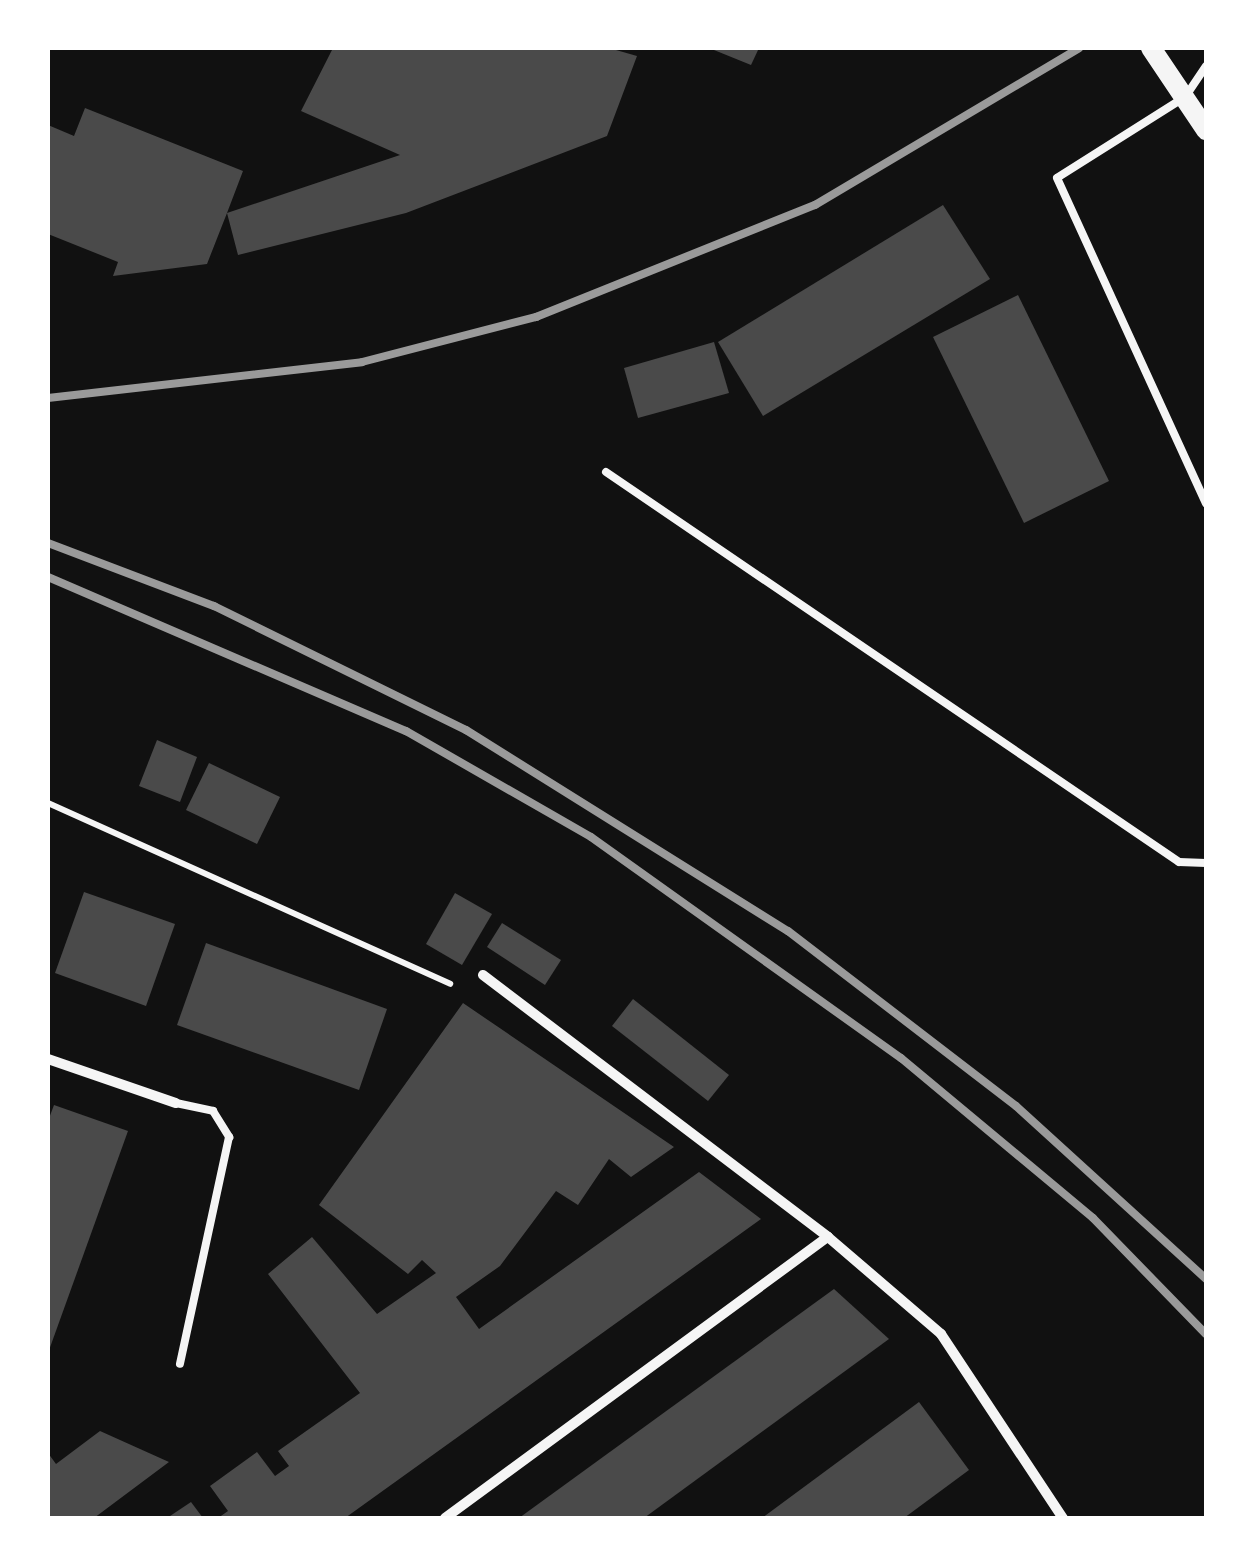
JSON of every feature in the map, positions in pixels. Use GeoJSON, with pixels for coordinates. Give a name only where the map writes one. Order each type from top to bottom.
{"type":"FeatureCollection","features":[{"type":"Feature","properties":{"kind":"main road"},"geometry":{"type":"LineString","coordinates":[[1151,48],[1206,130]]}},
{"type":"Feature","properties":{"kind":"street"},"geometry":{"type":"LineString","coordinates":[[483,976],[828,1237],[941,1334],[1063,1518]]}},
{"type":"Feature","properties":{"kind":"street"},"geometry":{"type":"LineString","coordinates":[[48,1059],[176,1103]]}},
{"type":"Feature","properties":{"kind":"street"},"geometry":{"type":"LineString","coordinates":[[445,1518],[828,1237]]}},
{"type":"Feature","properties":{"kind":"lane"},"geometry":{"type":"LineString","coordinates":[[1206,66],[1185,97],[1057,178],[1206,502]]}},
{"type":"Feature","properties":{"kind":"lane"},"geometry":{"type":"LineString","coordinates":[[606,472],[1179,862],[1206,862]]}},
{"type":"Feature","properties":{"kind":"lane"},"geometry":{"type":"LineString","coordinates":[[176,1103],[213,1111],[230,1138],[180,1364]]}},
{"type":"Feature","properties":{"kind":"path"},"geometry":{"type":"LineString","coordinates":[[48,804],[180,857],[440,986],[483,976]]}},
{"type":"Feature","properties":{"kind":"building"},"geometry":{"type":"Polygon","coordinates":[[[333,48],[609,48],[637,56],[607,136],[406,213],[238,255],[227,213],[400,155],[301,111],[333,48]]]}},
{"type":"Feature","properties":{"kind":"building"},"geometry":{"type":"Polygon","coordinates":[[[709,48],[759,48],[751,65],[709,48]]]}},
{"type":"Feature","properties":{"kind":"building"},"geometry":{"type":"Polygon","coordinates":[[[85,108],[243,171],[207,264],[113,276],[118,262],[48,234],[48,125],[74,136],[85,108]]]}},
{"type":"Feature","properties":{"kind":"building"},"geometry":{"type":"Polygon","coordinates":[[[943,205],[990,279],[763,416],[718,342],[943,205]]]}},
{"type":"Feature","properties":{"kind":"building"},"geometry":{"type":"Polygon","coordinates":[[[1018,295],[1109,481],[1024,523],[933,337],[1018,295]]]}},
{"type":"Feature","properties":{"kind":"building"},"geometry":{"type":"Polygon","coordinates":[[[714,342],[729,393],[638,418],[624,368],[714,342]]]}},
{"type":"Feature","properties":{"kind":"building"},"geometry":{"type":"Polygon","coordinates":[[[157,740],[197,757],[180,802],[139,786],[157,740]]]}},
{"type":"Feature","properties":{"kind":"building"},"geometry":{"type":"Polygon","coordinates":[[[209,763],[280,797],[257,844],[186,810],[209,763]]]}},
{"type":"Feature","properties":{"kind":"building"},"geometry":{"type":"Polygon","coordinates":[[[84,892],[175,924],[146,1006],[55,973],[84,892]]]}},
{"type":"Feature","properties":{"kind":"building"},"geometry":{"type":"Polygon","coordinates":[[[455,893],[492,914],[462,965],[426,944],[455,893]]]}},
{"type":"Feature","properties":{"kind":"building"},"geometry":{"type":"Polygon","coordinates":[[[502,923],[561,960],[545,985],[487,947],[502,923]]]}},
{"type":"Feature","properties":{"kind":"building"},"geometry":{"type":"Polygon","coordinates":[[[206,943],[387,1009],[359,1090],[177,1025],[206,943]]]}},
{"type":"Feature","properties":{"kind":"building"},"geometry":{"type":"Polygon","coordinates":[[[633,999],[729,1075],[708,1101],[612,1026],[633,999]]]}},
{"type":"Feature","properties":{"kind":"building"},"geometry":{"type":"Polygon","coordinates":[[[463,1003],[674,1147],[631,1177],[609,1159],[578,1205],[556,1191],[500,1266],[456,1297],[479,1329],[699,1172],[761,1219],[345,1518],[218,1518],[228,1511],[210,1486],[257,1452],[275,1476],[289,1466],[278,1451],[360,1393],[268,1274],[312,1237],[377,1314],[436,1273],[422,1260],[408,1274],[319,1205],[463,1003]]]}},
{"type":"Feature","properties":{"kind":"building"},"geometry":{"type":"Polygon","coordinates":[[[54,1105],[128,1131],[48,1353],[48,1121],[54,1105]]]}},
{"type":"Feature","properties":{"kind":"building"},"geometry":{"type":"Polygon","coordinates":[[[834,1289],[889,1339],[644,1518],[519,1518],[834,1289]]]}},
{"type":"Feature","properties":{"kind":"building"},"geometry":{"type":"Polygon","coordinates":[[[919,1402],[969,1470],[904,1518],[762,1518],[919,1402]]]}},
{"type":"Feature","properties":{"kind":"building"},"geometry":{"type":"Polygon","coordinates":[[[100,1431],[169,1462],[94,1518],[48,1518],[48,1453],[56,1464],[100,1431]]]}},
{"type":"Feature","properties":{"kind":"building"},"geometry":{"type":"Polygon","coordinates":[[[191,1502],[203,1518],[167,1518],[191,1502]]]}},
{"type":"Feature","properties":{"kind":"railway"},"geometry":{"type":"LineString","coordinates":[[48,398],[362,362],[536,317],[815,205],[1079,48]]}},
{"type":"Feature","properties":{"kind":"railway"},"geometry":{"type":"LineString","coordinates":[[48,543],[214,606],[466,730],[788,931],[1016,1106],[1206,1279]]}},
{"type":"Feature","properties":{"kind":"railway"},"geometry":{"type":"LineString","coordinates":[[48,577],[406,731],[591,837],[901,1058],[1093,1218],[1206,1334]]}}]}
